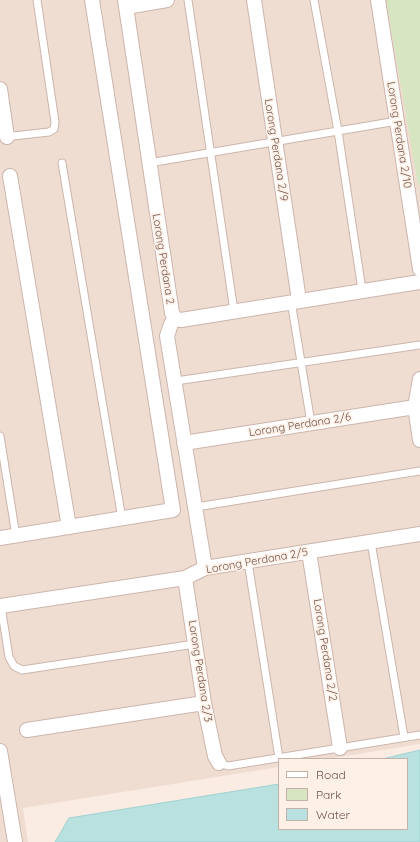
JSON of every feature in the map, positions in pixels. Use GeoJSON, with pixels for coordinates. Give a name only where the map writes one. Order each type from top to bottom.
{"type":"FeatureCollection","features":[{"type":"Feature","properties":{"kind":"street"},"geometry":{"type":"LineString","coordinates":[[0,538],[173,510],[92,0]]}},
{"type":"Feature","properties":{"kind":"street"},"geometry":{"type":"LineString","coordinates":[[125,3],[167,0]]}},
{"type":"Feature","properties":{"kind":"street","name":"Lorong Perdana 2/9"},"geometry":{"type":"LineString","coordinates":[[254,0],[275,142],[295,301]]}},
{"type":"Feature","properties":{"kind":"street","name":"Lorong Perdana 2/10"},"geometry":{"type":"LineString","coordinates":[[378,0],[420,270]]}},
{"type":"Feature","properties":{"kind":"street","name":"Lorong Perdana 2"},"geometry":{"type":"LineString","coordinates":[[125,3],[172,313],[175,319],[181,320],[362,290],[420,282]]}},
{"type":"Feature","properties":{"kind":"street"},"geometry":{"type":"LineString","coordinates":[[0,90],[4,137]]}},
{"type":"Feature","properties":{"kind":"street"},"geometry":{"type":"LineString","coordinates":[[10,176],[69,527]]}},
{"type":"Feature","properties":{"kind":"street"},"geometry":{"type":"LineString","coordinates":[[175,319],[171,324],[167,336],[176,381],[184,443],[196,507],[205,568]]}},
{"type":"Feature","properties":{"kind":"street"},"geometry":{"type":"LineString","coordinates":[[420,378],[415,407],[420,440]]}},
{"type":"Feature","properties":{"kind":"street","name":"Lorong Perdana 2/6"},"geometry":{"type":"LineString","coordinates":[[184,443],[415,407]]}},
{"type":"Feature","properties":{"kind":"street","name":"Lorong Perdana 2/5"},"geometry":{"type":"LineString","coordinates":[[0,606],[185,578],[205,568],[420,534]]}},
{"type":"Feature","properties":{"kind":"street","name":"Lorong Perdana 2/2"},"geometry":{"type":"LineString","coordinates":[[309,552],[340,748]]}},
{"type":"Feature","properties":{"kind":"street","name":"Lorong Perdana 2/3"},"geometry":{"type":"LineString","coordinates":[[185,578],[204,703],[215,756],[219,763]]}},
{"type":"Feature","properties":{"kind":"street"},"geometry":{"type":"LineString","coordinates":[[27,730],[204,703]]}},
{"type":"Feature","properties":{"kind":"street"},"geometry":{"type":"LineString","coordinates":[[0,751],[3,793],[14,842]]}},
{"type":"Feature","properties":{"kind":"lane"},"geometry":{"type":"LineString","coordinates":[[4,137],[49,132],[54,129],[55,122],[37,0]]}},
{"type":"Feature","properties":{"kind":"lane"},"geometry":{"type":"LineString","coordinates":[[188,0],[234,311]]}},
{"type":"Feature","properties":{"kind":"lane"},"geometry":{"type":"LineString","coordinates":[[314,0],[338,132],[362,290]]}},
{"type":"Feature","properties":{"kind":"lane"},"geometry":{"type":"LineString","coordinates":[[149,163],[397,121]]}},
{"type":"Feature","properties":{"kind":"lane"},"geometry":{"type":"LineString","coordinates":[[62,163],[122,519]]}},
{"type":"Feature","properties":{"kind":"lane"},"geometry":{"type":"LineString","coordinates":[[295,301],[311,423]]}},
{"type":"Feature","properties":{"kind":"lane"},"geometry":{"type":"LineString","coordinates":[[176,381],[420,345]]}},
{"type":"Feature","properties":{"kind":"lane"},"geometry":{"type":"LineString","coordinates":[[0,436],[16,536]]}},
{"type":"Feature","properties":{"kind":"lane"},"geometry":{"type":"LineString","coordinates":[[196,507],[420,471]]}},
{"type":"Feature","properties":{"kind":"lane"},"geometry":{"type":"LineString","coordinates":[[371,542],[404,738]]}},
{"type":"Feature","properties":{"kind":"lane"},"geometry":{"type":"LineString","coordinates":[[248,562],[279,758],[420,735]]}},
{"type":"Feature","properties":{"kind":"lane"},"geometry":{"type":"LineString","coordinates":[[0,606],[9,658],[14,666],[22,670],[195,644]]}},
{"type":"Feature","properties":{"kind":"lane"},"geometry":{"type":"LineString","coordinates":[[219,763],[228,766],[278,758]]}},
{"type":"Feature","properties":{"kind":"shaded area"},"geometry":{"type":"Polygon","coordinates":[[[0,0],[420,0],[420,744],[333,758],[278,758],[278,767],[23,808],[28,842],[0,842],[0,0]]]}},
{"type":"Feature","properties":{"kind":"green space"},"geometry":{"type":"Polygon","coordinates":[[[386,0],[420,0],[420,185],[418,185],[386,0]]]}},
{"type":"Feature","properties":{"kind":"water"},"geometry":{"type":"Polygon","coordinates":[[[420,750],[420,842],[55,842],[69,818],[278,784],[278,830],[408,830],[408,758],[386,758],[420,750]]]}}]}
